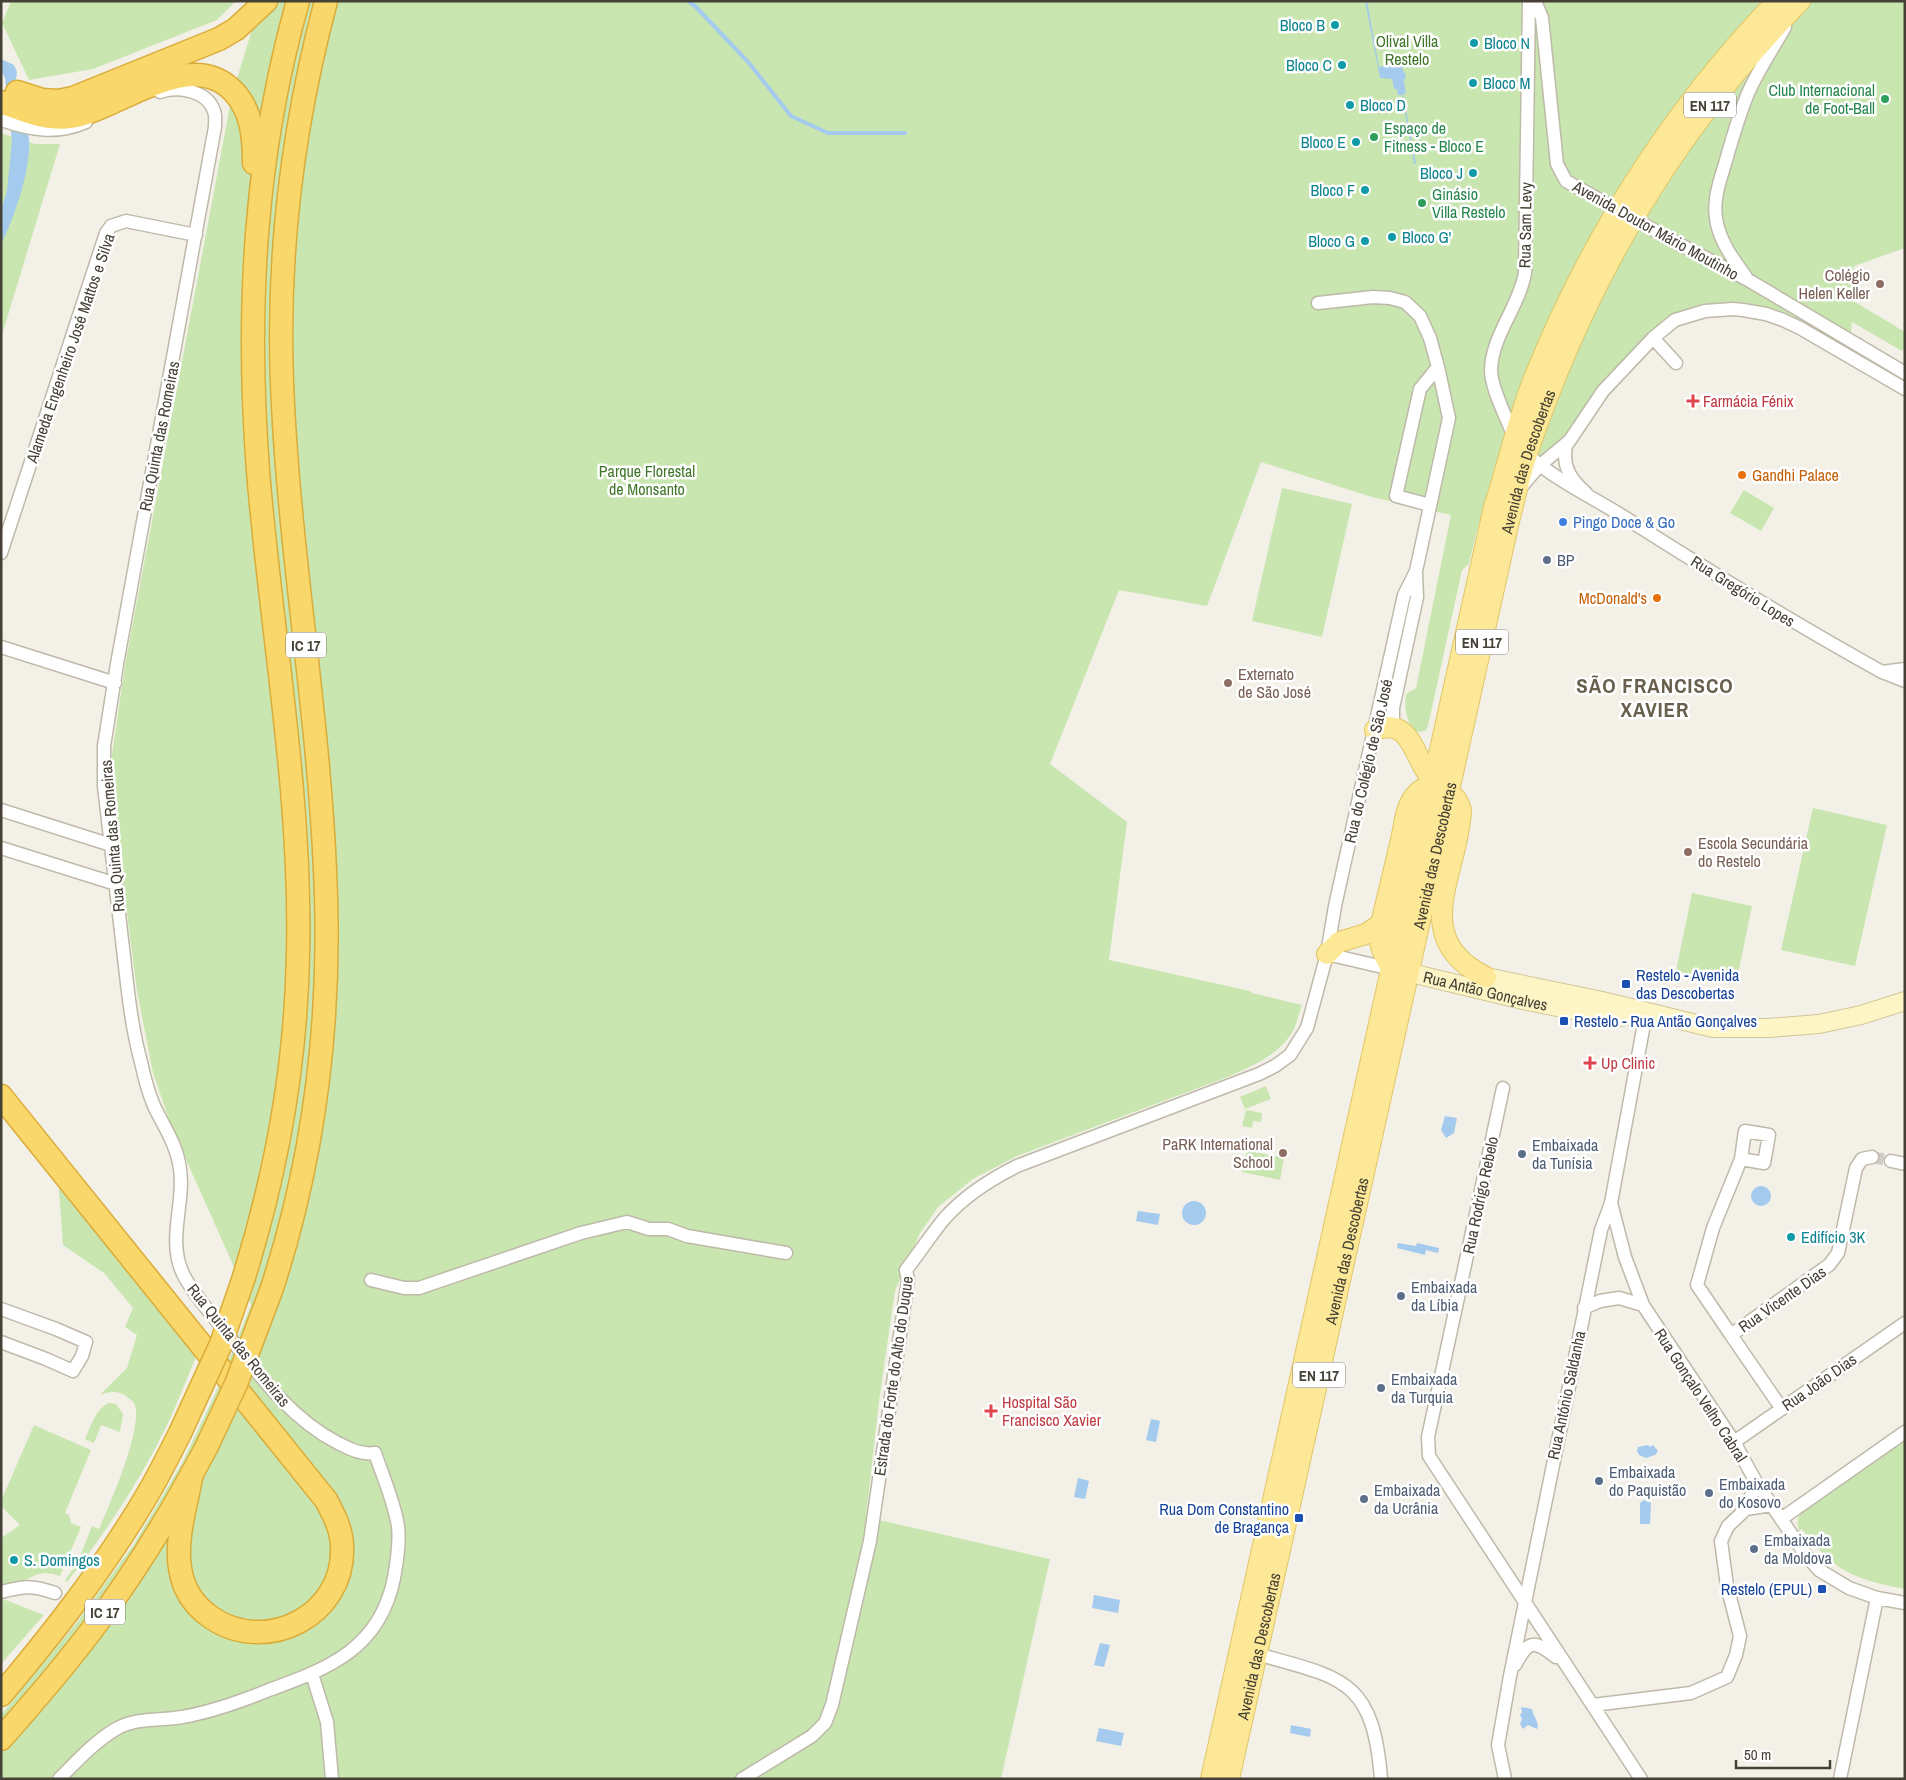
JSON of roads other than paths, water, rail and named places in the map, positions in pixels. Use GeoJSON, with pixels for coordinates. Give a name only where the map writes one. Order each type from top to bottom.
{"type":"FeatureCollection","features":[{"type":"Feature","properties":{"kind":"highway"},"geometry":{"type":"LineString","coordinates":[[1,87],[42,100],[58,101],[84,95],[219,39],[236,29],[266,1]]}},
{"type":"Feature","properties":{"kind":"highway","name":"IC 17"},"geometry":{"type":"LineString","coordinates":[[1,1695],[72,1607],[113,1550],[147,1496],[180,1433],[221,1344],[244,1280],[268,1195],[283,1115],[292,1054],[298,956],[296,861],[290,772],[256,446],[253,284],[257,220],[264,160],[278,81],[298,1]]}},
{"type":"Feature","properties":{"kind":"highway","name":"IC 17"},"geometry":{"type":"LineString","coordinates":[[1,1739],[74,1653],[105,1611],[157,1534],[206,1448],[245,1361],[272,1288],[295,1205],[309,1138],[321,1055],[326,977],[326,897],[322,816],[289,492],[281,341],[283,267],[292,171],[304,95],[326,1]]}},
{"type":"Feature","properties":{"kind":"highway"},"geometry":{"type":"LineString","coordinates":[[1,102],[42,116],[70,117],[87,113],[169,78],[204,75],[219,80],[229,87],[240,98],[246,109],[254,146],[253,284]]}},
{"type":"Feature","properties":{"kind":"highway"},"geometry":{"type":"LineString","coordinates":[[1,1096],[326,1500],[341,1536],[342,1560],[337,1577],[328,1595],[311,1614],[286,1628],[268,1633],[256,1633],[242,1631],[222,1624],[204,1612],[194,1602],[182,1579],[178,1555],[192,1474]]}},
{"type":"Feature","properties":{"kind":"main road","name":"Avenida das Descobertas"},"geometry":{"type":"LineString","coordinates":[[1229,1779],[1257,1654],[1439,787],[1516,494],[1533,460],[1550,389],[1576,326],[1602,273],[1648,161],[1723,61],[1777,1]]}},
{"type":"Feature","properties":{"kind":"main road","name":"Avenida das Descobertas"},"geometry":{"type":"LineString","coordinates":[[1212,1779],[1400,971],[1418,928],[1448,716],[1494,507],[1514,437],[1532,383],[1547,347],[1586,265],[1625,214],[1663,170],[1704,112],[1760,43],[1799,2]]}},
{"type":"Feature","properties":{"kind":"main road"},"geometry":{"type":"LineString","coordinates":[[1514,437],[1533,460]]}},
{"type":"Feature","properties":{"kind":"main road"},"geometry":{"type":"LineString","coordinates":[[1412,744],[1433,736],[1448,716]]}},
{"type":"Feature","properties":{"kind":"main road"},"geometry":{"type":"LineString","coordinates":[[1384,728],[1401,730],[1412,744],[1426,773],[1439,787],[1459,802],[1460,818],[1441,909],[1444,932],[1452,952],[1463,963],[1486,977]]}},
{"type":"Feature","properties":{"kind":"main road"},"geometry":{"type":"LineString","coordinates":[[1400,971],[1380,942],[1381,924],[1409,807],[1417,793],[1424,789],[1439,787]]}},
{"type":"Feature","properties":{"kind":"main road"},"geometry":{"type":"LineString","coordinates":[[1418,928],[1441,909]]}},
{"type":"Feature","properties":{"kind":"main road"},"geometry":{"type":"LineString","coordinates":[[1327,954],[1339,942],[1366,934],[1381,924]]}},
{"type":"Feature","properties":{"kind":"main road","name":"Rua Antão Gonçalves"},"geometry":{"type":"LineString","coordinates":[[1400,971],[1523,1000],[1612,1018],[1646,1013]]}},
{"type":"Feature","properties":{"kind":"main road","name":"Rua Antão Gonçalves"},"geometry":{"type":"LineString","coordinates":[[1486,977],[1713,1028],[1769,1028],[1819,1024],[1861,1015],[1905,1001]]}},
{"type":"Feature","properties":{"kind":"street","name":"Rua Sam Levy"},"geometry":{"type":"LineString","coordinates":[[1514,437],[1491,373],[1493,355],[1522,288],[1525,273],[1529,1]]}},
{"type":"Feature","properties":{"kind":"street","name":"Avenida Doutor Mário Moutinho"},"geometry":{"type":"LineString","coordinates":[[1535,1],[1542,18],[1557,164],[1566,180],[1754,284],[1905,373]]}},
{"type":"Feature","properties":{"kind":"street"},"geometry":{"type":"LineString","coordinates":[[1743,310],[1753,310],[1764,304],[1764,295],[1730,255],[1722,240],[1717,222],[1716,205],[1718,190],[1740,113],[1750,90],[1799,2]]}},
{"type":"Feature","properties":{"kind":"street","name":"Rua Quinta das Romeiras"},"geometry":{"type":"LineString","coordinates":[[1,120],[26,128],[60,131],[156,93],[177,89],[198,94],[205,99],[215,113],[215,127],[114,683],[103,758],[129,1003],[140,1062],[154,1106],[168,1133],[179,1163],[180,1194],[176,1244],[183,1274],[198,1298],[261,1377],[295,1413],[317,1431],[340,1444],[354,1451],[375,1453],[398,1526],[399,1555],[390,1598],[380,1619],[366,1637],[340,1659],[312,1674]]}},
{"type":"Feature","properties":{"kind":"street","name":"Alameda Engenheiro José Mattos e Silva"},"geometry":{"type":"LineString","coordinates":[[1,553],[106,233],[111,226],[126,221],[196,235]]}},
{"type":"Feature","properties":{"kind":"street","name":"Rua do Colégio de São José"},"geometry":{"type":"LineString","coordinates":[[1318,303],[1373,297],[1390,298],[1405,302],[1420,316],[1430,338],[1449,418],[1416,571],[1404,596],[1384,728],[1335,906],[1327,954]]}},
{"type":"Feature","properties":{"kind":"street"},"geometry":{"type":"LineString","coordinates":[[1743,310],[1766,314],[1800,328],[1905,389]]}},
{"type":"Feature","properties":{"kind":"street","name":"Rua Gregório Lopes"},"geometry":{"type":"LineString","coordinates":[[1586,493],[1573,480],[1566,468],[1564,453],[1570,440],[1603,391],[1653,338],[1675,320],[1705,311],[1743,310]]}},
{"type":"Feature","properties":{"kind":"street"},"geometry":{"type":"LineString","coordinates":[[1653,338],[1676,363]]}},
{"type":"Feature","properties":{"kind":"street"},"geometry":{"type":"LineString","coordinates":[[1430,505],[1396,496],[1420,390],[1438,367]]}},
{"type":"Feature","properties":{"kind":"street"},"geometry":{"type":"LineString","coordinates":[[1533,460],[1544,457],[1570,440]]}},
{"type":"Feature","properties":{"kind":"street","name":"Rua Gregório Lopes"},"geometry":{"type":"LineString","coordinates":[[1570,440],[1533,460],[1555,477],[1586,493],[1747,595],[1882,672],[1905,681]]}},
{"type":"Feature","properties":{"kind":"street","name":"Rua do Colégio de São José"},"geometry":{"type":"LineString","coordinates":[[1384,728],[1393,708],[1417,597],[1416,571]]}},
{"type":"Feature","properties":{"kind":"street"},"geometry":{"type":"LineString","coordinates":[[1,647],[114,683]]}},
{"type":"Feature","properties":{"kind":"street"},"geometry":{"type":"LineString","coordinates":[[1882,672],[1905,669]]}},
{"type":"Feature","properties":{"kind":"street"},"geometry":{"type":"LineString","coordinates":[[1,810],[111,845]]}},
{"type":"Feature","properties":{"kind":"street"},"geometry":{"type":"LineString","coordinates":[[1,848],[116,884]]}},
{"type":"Feature","properties":{"kind":"street","name":"Rua Antão Gonçalves"},"geometry":{"type":"LineString","coordinates":[[1327,954],[1400,971]]}},
{"type":"Feature","properties":{"kind":"street","name":"Estrada do Forte do Alto do Duque"},"geometry":{"type":"LineString","coordinates":[[742,1779],[812,1736],[825,1723],[832,1705],[870,1541],[908,1280],[906,1270],[943,1220],[960,1202],[996,1176],[1017,1166],[1259,1074],[1275,1066],[1290,1055],[1307,1028],[1327,954]]}},
{"type":"Feature","properties":{"kind":"street","name":"Rua António Saldanha"},"geometry":{"type":"LineString","coordinates":[[1505,1779],[1498,1746],[1510,1676],[1584,1308],[1601,1230],[1611,1203],[1646,1013]]}},
{"type":"Feature","properties":{"kind":"street","name":"Rua Rodrigo Rebelo"},"geometry":{"type":"LineString","coordinates":[[1503,1088],[1428,1437],[1429,1456],[1641,1779]]}},
{"type":"Feature","properties":{"kind":"street","name":"Rua Vicente Dias"},"geometry":{"type":"LineString","coordinates":[[1782,1408],[1731,1335],[1830,1265],[1838,1252],[1856,1168],[1862,1159],[1872,1157]]}},
{"type":"Feature","properties":{"kind":"street"},"geometry":{"type":"LineString","coordinates":[[1731,1335],[1697,1285],[1713,1228],[1741,1159]]}},
{"type":"Feature","properties":{"kind":"street"},"geometry":{"type":"LineString","coordinates":[[1891,1161],[1905,1164]]}},
{"type":"Feature","properties":{"kind":"street","name":"Rua Gonçalo Velho Cabral"},"geometry":{"type":"LineString","coordinates":[[1611,1203],[1625,1257],[1643,1305],[1734,1442],[1756,1482],[1805,1554],[1819,1570],[1849,1588],[1877,1598],[1905,1603]]}},
{"type":"Feature","properties":{"kind":"street"},"geometry":{"type":"LineString","coordinates":[[371,1280],[404,1288],[418,1288],[603,1226],[627,1222],[649,1229],[668,1229],[687,1236],[786,1252]]}},
{"type":"Feature","properties":{"kind":"street"},"geometry":{"type":"LineString","coordinates":[[1584,1308],[1620,1298],[1643,1305]]}},
{"type":"Feature","properties":{"kind":"street"},"geometry":{"type":"LineString","coordinates":[[1,1309],[86,1342],[82,1356],[73,1371],[46,1358],[1,1342]]}},
{"type":"Feature","properties":{"kind":"street","name":"Rua João Dias"},"geometry":{"type":"LineString","coordinates":[[1734,1442],[1905,1323]]}},
{"type":"Feature","properties":{"kind":"street"},"geometry":{"type":"LineString","coordinates":[[1781,1519],[1905,1432]]}},
{"type":"Feature","properties":{"kind":"street"},"geometry":{"type":"LineString","coordinates":[[1593,1705],[1691,1692],[1727,1677],[1736,1655],[1740,1636],[1727,1586],[1721,1541],[1728,1526],[1746,1508],[1756,1482]]}},
{"type":"Feature","properties":{"kind":"street"},"geometry":{"type":"LineString","coordinates":[[1746,1508],[1771,1505]]}},
{"type":"Feature","properties":{"kind":"street"},"geometry":{"type":"LineString","coordinates":[[1,1592],[23,1586],[37,1587],[54,1593]]}},
{"type":"Feature","properties":{"kind":"street"},"geometry":{"type":"LineString","coordinates":[[1840,1779],[1877,1598]]}},
{"type":"Feature","properties":{"kind":"street"},"geometry":{"type":"LineString","coordinates":[[1510,1676],[1523,1650],[1531,1645],[1541,1645],[1566,1664]]}},
{"type":"Feature","properties":{"kind":"street"},"geometry":{"type":"LineString","coordinates":[[1257,1654],[1319,1671],[1348,1686],[1370,1716],[1376,1735],[1381,1779]]}},
{"type":"Feature","properties":{"kind":"street"},"geometry":{"type":"LineString","coordinates":[[59,1779],[88,1750],[117,1728],[140,1720],[182,1717],[246,1699],[312,1674],[327,1722],[332,1779]]}},
{"type":"Feature","properties":{"kind":"water"},"geometry":{"type":"Polygon","coordinates":[[[1365,1],[1367,1],[1379,67],[1401,63],[1404,73],[1406,73],[1404,82],[1406,93],[1403,94],[1416,164],[1414,164],[1402,95],[1398,95],[1397,89],[1394,89],[1392,79],[1380,78],[1365,1]]]}},
{"type":"Feature","properties":{"kind":"water"},"geometry":{"type":"Polygon","coordinates":[[[1,58],[14,65],[17,72],[16,79],[25,117],[29,152],[21,193],[1,244],[1,210],[7,191],[12,141],[5,78],[1,70],[1,58]]]}},
{"type":"Feature","properties":{"kind":"water"},"geometry":{"type":"Polygon","coordinates":[[[1445,1116],[1457,1118],[1454,1133],[1446,1138],[1441,1130],[1445,1116]]]}},
{"type":"Feature","properties":{"kind":"water"},"geometry":{"type":"Polygon","coordinates":[[[1761,1186],[1768,1189],[1771,1196],[1768,1203],[1761,1206],[1754,1203],[1751,1196],[1754,1189],[1761,1186]]]}},
{"type":"Feature","properties":{"kind":"water"},"geometry":{"type":"Polygon","coordinates":[[[1194,1201],[1202,1205],[1206,1213],[1202,1221],[1194,1225],[1186,1221],[1182,1213],[1186,1205],[1194,1201]]]}},
{"type":"Feature","properties":{"kind":"water"},"geometry":{"type":"Polygon","coordinates":[[[1138,1211],[1160,1214],[1158,1225],[1136,1221],[1138,1211]]]}},
{"type":"Feature","properties":{"kind":"water"},"geometry":{"type":"Polygon","coordinates":[[[1398,1243],[1416,1246],[1417,1243],[1439,1248],[1438,1253],[1426,1250],[1425,1255],[1397,1248],[1398,1243]]]}},
{"type":"Feature","properties":{"kind":"water"},"geometry":{"type":"Polygon","coordinates":[[[1151,1419],[1160,1421],[1156,1442],[1146,1440],[1151,1419]]]}},
{"type":"Feature","properties":{"kind":"water"},"geometry":{"type":"Polygon","coordinates":[[[1648,1445],[1650,1447],[1653,1445],[1658,1451],[1655,1455],[1646,1458],[1639,1455],[1638,1447],[1648,1445]]]}},
{"type":"Feature","properties":{"kind":"water"},"geometry":{"type":"Polygon","coordinates":[[[1078,1478],[1089,1481],[1085,1499],[1074,1497],[1078,1478]]]}},
{"type":"Feature","properties":{"kind":"water"},"geometry":{"type":"Polygon","coordinates":[[[1644,1500],[1651,1503],[1650,1524],[1640,1524],[1640,1503],[1644,1500]]]}},
{"type":"Feature","properties":{"kind":"water"},"geometry":{"type":"Polygon","coordinates":[[[1094,1595],[1120,1600],[1118,1613],[1092,1608],[1094,1595]]]}},
{"type":"Feature","properties":{"kind":"water"},"geometry":{"type":"Polygon","coordinates":[[[1100,1643],[1110,1645],[1104,1667],[1094,1665],[1100,1643]]]}},
{"type":"Feature","properties":{"kind":"water"},"geometry":{"type":"Polygon","coordinates":[[[1521,1707],[1532,1709],[1538,1726],[1537,1729],[1528,1725],[1523,1729],[1520,1724],[1522,1719],[1520,1715],[1522,1712],[1521,1707]]]}},
{"type":"Feature","properties":{"kind":"water"},"geometry":{"type":"Polygon","coordinates":[[[1291,1725],[1311,1729],[1310,1737],[1290,1733],[1291,1725]]]}},
{"type":"Feature","properties":{"kind":"water"},"geometry":{"type":"Polygon","coordinates":[[[1099,1728],[1124,1733],[1121,1746],[1096,1741],[1099,1728]]]}},
{"type":"Feature","properties":{"kind":"waterway"},"geometry":{"type":"LineString","coordinates":[[688,1],[749,63],[791,116],[828,133],[905,133]]}},
{"type":"Feature","properties":{"kind":"tunnel"},"geometry":{"type":"LineString","coordinates":[[1872,1157],[1891,1161]]}},
{"type":"Feature","properties":{"kind":"place","name":"Bloco B"},"geometry":{"type":"Point","coordinates":[1335,25]}},
{"type":"Feature","properties":{"kind":"place","name":"Bloco N"},"geometry":{"type":"Point","coordinates":[1474,43]}},
{"type":"Feature","properties":{"kind":"place","name":"Bloco C"},"geometry":{"type":"Point","coordinates":[1342,65]}},
{"type":"Feature","properties":{"kind":"place","name":"Bloco M"},"geometry":{"type":"Point","coordinates":[1473,83]}},
{"type":"Feature","properties":{"kind":"place","name":"Club Internacional de Foot-Ball"},"geometry":{"type":"Point","coordinates":[1885,99]}},
{"type":"Feature","properties":{"kind":"place","name":"Bloco D"},"geometry":{"type":"Point","coordinates":[1350,105]}},
{"type":"Feature","properties":{"kind":"place","name":"Espaço de Fitness - Bloco E"},"geometry":{"type":"Point","coordinates":[1374,137]}},
{"type":"Feature","properties":{"kind":"place","name":"Bloco E"},"geometry":{"type":"Point","coordinates":[1356,142]}},
{"type":"Feature","properties":{"kind":"place","name":"Bloco J"},"geometry":{"type":"Point","coordinates":[1473,173]}},
{"type":"Feature","properties":{"kind":"place","name":"Bloco F"},"geometry":{"type":"Point","coordinates":[1365,190]}},
{"type":"Feature","properties":{"kind":"place","name":"Ginásio Villa Restelo"},"geometry":{"type":"Point","coordinates":[1422,203]}},
{"type":"Feature","properties":{"kind":"place","name":"Bloco G'"},"geometry":{"type":"Point","coordinates":[1392,237]}},
{"type":"Feature","properties":{"kind":"place","name":"Bloco G"},"geometry":{"type":"Point","coordinates":[1365,241]}},
{"type":"Feature","properties":{"kind":"place","name":"Colégio Helen Keller"},"geometry":{"type":"Point","coordinates":[1880,284]}},
{"type":"Feature","properties":{"kind":"place","name":"Farmácia Fénix"},"geometry":{"type":"Point","coordinates":[1693,401]}},
{"type":"Feature","properties":{"kind":"place","name":"Gandhi Palace"},"geometry":{"type":"Point","coordinates":[1742,475]}},
{"type":"Feature","properties":{"kind":"place","name":"Pingo Doce & Go"},"geometry":{"type":"Point","coordinates":[1563,522]}},
{"type":"Feature","properties":{"kind":"place","name":"BP"},"geometry":{"type":"Point","coordinates":[1547,560]}},
{"type":"Feature","properties":{"kind":"place","name":"McDonald's"},"geometry":{"type":"Point","coordinates":[1657,598]}},
{"type":"Feature","properties":{"kind":"place","name":"Externato de São José"},"geometry":{"type":"Point","coordinates":[1228,683]}},
{"type":"Feature","properties":{"kind":"place","name":"Escola Secundária do Restelo"},"geometry":{"type":"Point","coordinates":[1688,852]}},
{"type":"Feature","properties":{"kind":"place","name":"Restelo - Avenida das Descobertas"},"geometry":{"type":"Point","coordinates":[1626,984]}},
{"type":"Feature","properties":{"kind":"place","name":"Restelo - Rua Antão Gonçalves"},"geometry":{"type":"Point","coordinates":[1564,1021]}},
{"type":"Feature","properties":{"kind":"place","name":"Up Clinic"},"geometry":{"type":"Point","coordinates":[1590,1063]}},
{"type":"Feature","properties":{"kind":"place","name":"PaRK International School"},"geometry":{"type":"Point","coordinates":[1283,1153]}},
{"type":"Feature","properties":{"kind":"place","name":"Embaixada da Tunísia"},"geometry":{"type":"Point","coordinates":[1522,1154]}},
{"type":"Feature","properties":{"kind":"place","name":"Edifício 3K"},"geometry":{"type":"Point","coordinates":[1791,1237]}},
{"type":"Feature","properties":{"kind":"place","name":"Embaixada da Líbia"},"geometry":{"type":"Point","coordinates":[1401,1296]}},
{"type":"Feature","properties":{"kind":"place","name":"Embaixada da Turquia"},"geometry":{"type":"Point","coordinates":[1381,1388]}},
{"type":"Feature","properties":{"kind":"place","name":"Hospital São Francisco Xavier"},"geometry":{"type":"Point","coordinates":[991,1411]}},
{"type":"Feature","properties":{"kind":"place","name":"Embaixada do Paquistão"},"geometry":{"type":"Point","coordinates":[1599,1481]}},
{"type":"Feature","properties":{"kind":"place","name":"Embaixada do Kosovo"},"geometry":{"type":"Point","coordinates":[1709,1493]}},
{"type":"Feature","properties":{"kind":"place","name":"Embaixada da Ucrânia"},"geometry":{"type":"Point","coordinates":[1364,1499]}},
{"type":"Feature","properties":{"kind":"place","name":"Rua Dom Constantino de Bragança"},"geometry":{"type":"Point","coordinates":[1299,1518]}},
{"type":"Feature","properties":{"kind":"place","name":"Embaixada da Moldova"},"geometry":{"type":"Point","coordinates":[1754,1549]}},
{"type":"Feature","properties":{"kind":"place","name":"S. Domingos"},"geometry":{"type":"Point","coordinates":[14,1560]}},
{"type":"Feature","properties":{"kind":"place","name":"Restelo (EPUL)"},"geometry":{"type":"Point","coordinates":[1822,1589]}},
{"type":"Feature","properties":{"kind":"district","name":"SÃO FRANCISCO XAVIER"},"geometry":{"type":"Point","coordinates":[1655,697]}},
{"type":"Feature","properties":{"kind":"park label","name":"Olival Villa Restelo"},"geometry":{"type":"Point","coordinates":[1407,50]}},
{"type":"Feature","properties":{"kind":"park label","name":"Parque Florestal de Monsanto"},"geometry":{"type":"Point","coordinates":[647,480]}}]}
